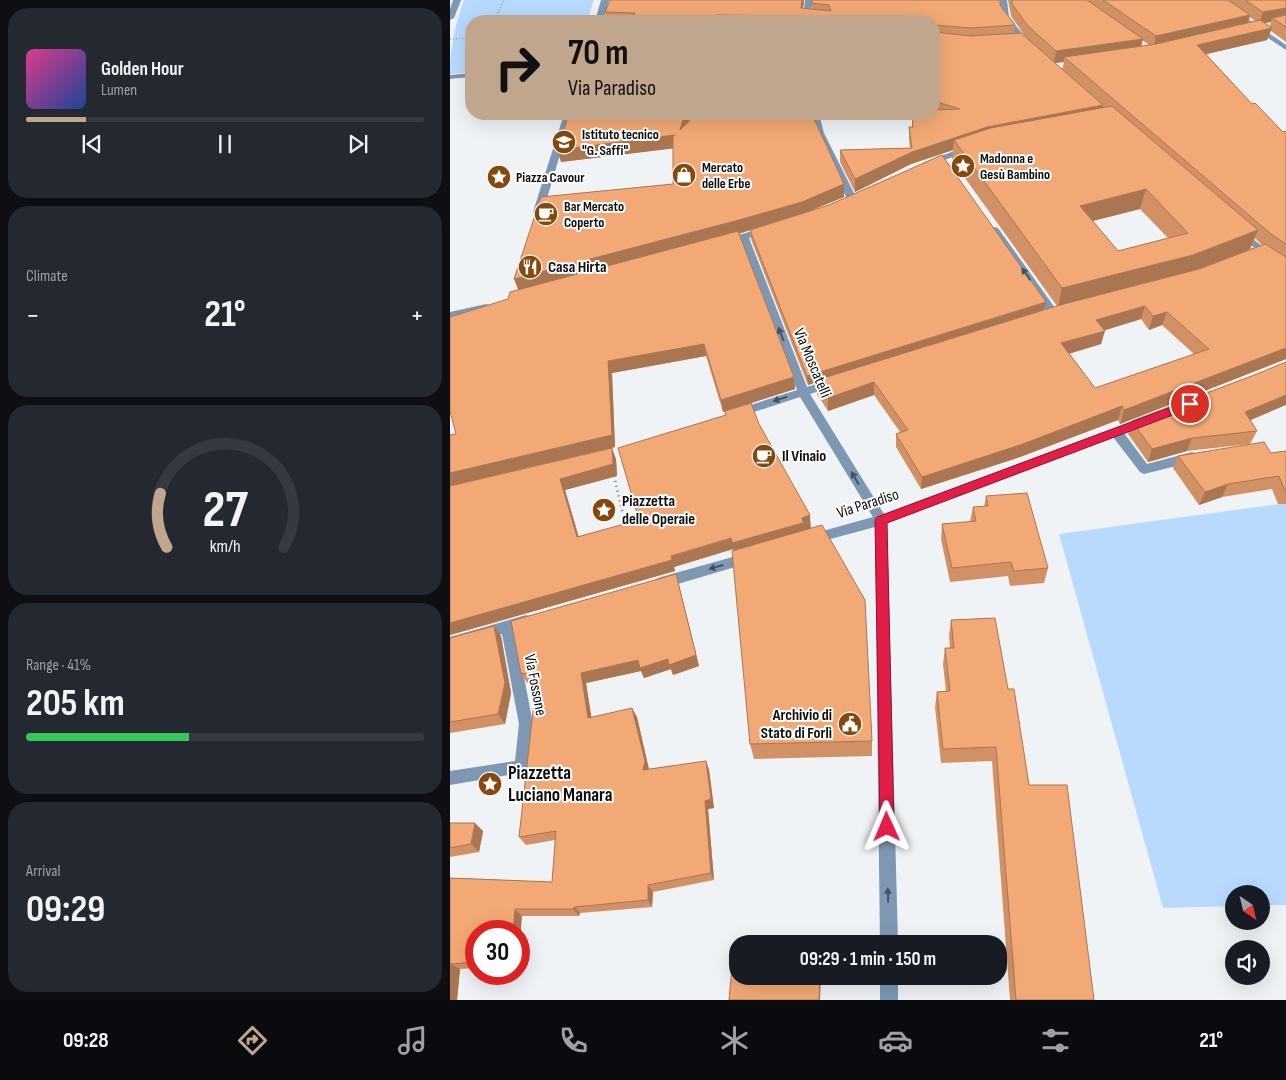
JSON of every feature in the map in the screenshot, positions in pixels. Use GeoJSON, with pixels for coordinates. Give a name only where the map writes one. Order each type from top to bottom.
{"type":"FeatureCollection","features":[{"type":"Feature","properties":{"kind":"street"},"geometry":{"type":"LineString","coordinates":[[450,18],[457,0]]}},
{"type":"Feature","properties":{"kind":"street"},"geometry":{"type":"LineString","coordinates":[[601,15],[605,0]]}},
{"type":"Feature","properties":{"kind":"street"},"geometry":{"type":"LineString","coordinates":[[806,15],[809,0]]}},
{"type":"Feature","properties":{"kind":"street"},"geometry":{"type":"LineString","coordinates":[[1003,0],[1005,17],[1017,41],[1034,51]]}},
{"type":"Feature","properties":{"kind":"street"},"geometry":{"type":"LineString","coordinates":[[1215,0],[1286,48]]}},
{"type":"Feature","properties":{"kind":"street"},"geometry":{"type":"LineString","coordinates":[[1248,30],[1267,26]]}},
{"type":"Feature","properties":{"kind":"street"},"geometry":{"type":"LineString","coordinates":[[450,77],[465,76]]}},
{"type":"Feature","properties":{"kind":"street"},"geometry":{"type":"LineString","coordinates":[[535,221],[566,120]]}},
{"type":"Feature","properties":{"kind":"street"},"geometry":{"type":"LineString","coordinates":[[817,120],[820,133],[852,199]]}},
{"type":"Feature","properties":{"kind":"street"},"geometry":{"type":"LineString","coordinates":[[915,168],[946,161],[977,147]]}},
{"type":"Feature","properties":{"kind":"street"},"geometry":{"type":"LineString","coordinates":[[987,220],[1054,314]]}},
{"type":"Feature","properties":{"kind":"street"},"geometry":{"type":"LineString","coordinates":[[719,244],[780,226]]}},
{"type":"Feature","properties":{"kind":"street"},"geometry":{"type":"LineString","coordinates":[[1232,226],[1257,252],[1286,269]]}},
{"type":"Feature","properties":{"kind":"street","name":"Via Moscatelli"},"geometry":{"type":"LineString","coordinates":[[744,237],[803,392],[881,520]]}},
{"type":"Feature","properties":{"kind":"street"},"geometry":{"type":"LineString","coordinates":[[450,316],[493,305]]}},
{"type":"Feature","properties":{"kind":"street"},"geometry":{"type":"LineString","coordinates":[[730,416],[840,380]]}},
{"type":"Feature","properties":{"kind":"street","name":"Via Paradiso"},"geometry":{"type":"LineString","coordinates":[[797,544],[881,520],[1162,414]]}},
{"type":"Feature","properties":{"kind":"street"},"geometry":{"type":"LineString","coordinates":[[1116,432],[1144,469],[1206,455]]}},
{"type":"Feature","properties":{"kind":"street"},"geometry":{"type":"LineString","coordinates":[[881,520],[889,935]]}},
{"type":"Feature","properties":{"kind":"street"},"geometry":{"type":"LineString","coordinates":[[649,586],[760,555]]}},
{"type":"Feature","properties":{"kind":"street"},"geometry":{"type":"LineString","coordinates":[[450,644],[535,618]]}},
{"type":"Feature","properties":{"kind":"street","name":"Via Fossone"},"geometry":{"type":"LineString","coordinates":[[450,778],[522,767],[526,724],[510,646],[508,627]]}},
{"type":"Feature","properties":{"kind":"street"},"geometry":{"type":"LineString","coordinates":[[889,985],[889,1000]]}},
{"type":"Feature","properties":{"kind":"path"},"geometry":{"type":"LineString","coordinates":[[497,15],[504,0]]}},
{"type":"Feature","properties":{"kind":"path"},"geometry":{"type":"LineString","coordinates":[[450,39],[465,38]]}},
{"type":"Feature","properties":{"kind":"path"},"geometry":{"type":"LineString","coordinates":[[614,476],[628,535]]}},
{"type":"Feature","properties":{"kind":"shaded area"},"geometry":{"type":"Polygon","coordinates":[[[464,0],[594,0],[589,15],[465,15],[465,73],[450,74],[451,55],[458,18],[464,0]]]}},
{"type":"Feature","properties":{"kind":"shaded area"},"geometry":{"type":"Polygon","coordinates":[[[1286,503],[1286,905],[1270,905],[1270,885],[1225,885],[1225,906],[1163,908],[1059,534],[1286,503]]]}},
{"type":"Feature","properties":{"kind":"building"},"geometry":{"type":"Polygon","coordinates":[[[610,0],[802,0],[801,8],[831,11],[829,5],[812,3],[812,0],[1000,0],[1000,5],[1015,25],[971,28],[940,25],[940,15],[634,15],[635,13],[605,12],[610,0]]]}},
{"type":"Feature","properties":{"kind":"building"},"geometry":{"type":"Polygon","coordinates":[[[1012,0],[1087,0],[1143,39],[1056,51],[1028,26],[1012,4],[1012,0]]]}},
{"type":"Feature","properties":{"kind":"building"},"geometry":{"type":"Polygon","coordinates":[[[1103,0],[1228,0],[1250,15],[1156,36],[1103,0]]]}},
{"type":"Feature","properties":{"kind":"building"},"geometry":{"type":"Polygon","coordinates":[[[1245,0],[1286,0],[1286,8],[1263,12],[1245,0]]]}},
{"type":"Feature","properties":{"kind":"building"},"geometry":{"type":"Polygon","coordinates":[[[1286,15],[1286,27],[1272,18],[1286,15]]]}},
{"type":"Feature","properties":{"kind":"building"},"geometry":{"type":"Polygon","coordinates":[[[1260,20],[1272,28],[1197,45],[1252,104],[1255,103],[1283,132],[1286,131],[1286,244],[1271,234],[1064,57],[1156,44],[1260,20]]]}},
{"type":"Feature","properties":{"kind":"building"},"geometry":{"type":"Polygon","coordinates":[[[940,33],[971,36],[1021,33],[1103,105],[987,127],[912,152],[855,179],[840,150],[912,148],[909,127],[913,127],[912,120],[940,120],[940,110],[960,109],[940,103],[940,33]]]}},
{"type":"Feature","properties":{"kind":"building"},"geometry":{"type":"Polygon","coordinates":[[[1112,106],[1258,230],[1193,255],[1062,288],[954,140],[991,128],[1112,106]],[[1146,189],[1080,206],[1118,251],[1188,233],[1146,189]]]}},
{"type":"Feature","properties":{"kind":"building"},"geometry":{"type":"Polygon","coordinates":[[[567,120],[683,120],[680,130],[691,120],[815,120],[844,184],[802,202],[514,279],[541,197],[673,184],[673,137],[675,135],[557,150],[567,120]]]}},
{"type":"Feature","properties":{"kind":"building"},"geometry":{"type":"Polygon","coordinates":[[[942,155],[1046,302],[807,376],[750,230],[829,205],[942,155]]]}},
{"type":"Feature","properties":{"kind":"building"},"geometry":{"type":"Polygon","coordinates":[[[738,231],[794,377],[721,400],[704,344],[608,361],[612,435],[450,473],[450,435],[456,434],[450,411],[450,317],[508,299],[510,292],[738,231]]]}},
{"type":"Feature","properties":{"kind":"building"},"geometry":{"type":"Polygon","coordinates":[[[1265,244],[1286,257],[1286,348],[1124,410],[1122,406],[1023,444],[922,477],[896,434],[908,430],[874,382],[828,398],[817,380],[1060,305],[1199,269],[1265,244]],[[1145,306],[1096,320],[1105,331],[1061,343],[1095,388],[1209,349],[1167,312],[1153,316],[1145,306]]]}},
{"type":"Feature","properties":{"kind":"building"},"geometry":{"type":"Polygon","coordinates":[[[1286,362],[1286,395],[1245,412],[1257,431],[1192,438],[1152,449],[1132,421],[1257,374],[1286,362]]]}},
{"type":"Feature","properties":{"kind":"building"},"geometry":{"type":"Polygon","coordinates":[[[751,403],[759,424],[810,515],[802,518],[803,522],[810,521],[732,543],[731,538],[671,556],[672,560],[450,623],[450,486],[612,448],[613,464],[560,479],[577,537],[639,520],[618,448],[726,415],[725,411],[751,403]]]}},
{"type":"Feature","properties":{"kind":"building"},"geometry":{"type":"Polygon","coordinates":[[[1264,442],[1271,453],[1286,451],[1286,491],[1279,476],[1228,484],[1205,492],[1178,456],[1264,442]]]}},
{"type":"Feature","properties":{"kind":"building"},"geometry":{"type":"Polygon","coordinates":[[[1027,493],[1048,568],[1014,571],[1011,562],[952,568],[942,524],[976,521],[973,507],[988,506],[986,496],[1027,493]]]}},
{"type":"Feature","properties":{"kind":"building"},"geometry":{"type":"Polygon","coordinates":[[[822,525],[865,600],[872,741],[750,744],[732,551],[822,525]]]}},
{"type":"Feature","properties":{"kind":"building"},"geometry":{"type":"Polygon","coordinates":[[[676,574],[696,655],[669,665],[668,659],[640,668],[638,660],[581,673],[588,718],[632,708],[645,761],[643,770],[706,761],[711,799],[705,801],[711,873],[648,885],[648,900],[574,907],[573,909],[515,909],[514,920],[465,920],[465,963],[451,964],[450,975],[450,878],[552,882],[556,831],[519,837],[537,676],[521,673],[511,621],[676,574]]]}},
{"type":"Feature","properties":{"kind":"building"},"geometry":{"type":"Polygon","coordinates":[[[995,618],[1008,689],[1014,689],[1029,785],[1067,785],[1094,1000],[1016,1000],[996,747],[943,749],[937,692],[950,691],[945,648],[954,648],[951,620],[995,618]]]}},
{"type":"Feature","properties":{"kind":"building"},"geometry":{"type":"Polygon","coordinates":[[[494,626],[505,683],[498,714],[450,722],[450,638],[494,626]]]}},
{"type":"Feature","properties":{"kind":"building"},"geometry":{"type":"Polygon","coordinates":[[[450,823],[475,823],[471,844],[450,848],[450,823]]]}},
{"type":"Feature","properties":{"kind":"building"},"geometry":{"type":"Polygon","coordinates":[[[730,985],[820,985],[819,1000],[729,1000],[730,985]]]}},
{"type":"Feature","properties":{"kind":"place","name":"Istituto tecnico \"G. Saffi\""},"geometry":{"type":"Point","coordinates":[564,142]}},
{"type":"Feature","properties":{"kind":"place","name":"Madonna e Gesù Bambino"},"geometry":{"type":"Point","coordinates":[963,166]}},
{"type":"Feature","properties":{"kind":"place","name":"Mercato delle Erbe"},"geometry":{"type":"Point","coordinates":[684,175]}},
{"type":"Feature","properties":{"kind":"place","name":"Piazza Cavour"},"geometry":{"type":"Point","coordinates":[499,177]}},
{"type":"Feature","properties":{"kind":"place","name":"Bar Mercato Coperto"},"geometry":{"type":"Point","coordinates":[546,214]}},
{"type":"Feature","properties":{"kind":"place","name":"Casa Hirta"},"geometry":{"type":"Point","coordinates":[530,267]}},
{"type":"Feature","properties":{"kind":"place","name":"Il Vinaio"},"geometry":{"type":"Point","coordinates":[764,456]}},
{"type":"Feature","properties":{"kind":"place","name":"Piazzetta delle Operaie"},"geometry":{"type":"Point","coordinates":[604,510]}},
{"type":"Feature","properties":{"kind":"place","name":"Archivio di Stato di Forlì"},"geometry":{"type":"Point","coordinates":[850,724]}},
{"type":"Feature","properties":{"kind":"place","name":"Piazzetta Luciano Manara"},"geometry":{"type":"Point","coordinates":[490,784]}},
{"type":"Feature","properties":{"kind":"route"},"geometry":{"type":"LineString","coordinates":[[887,827],[881,520],[1190,404]]}}]}
